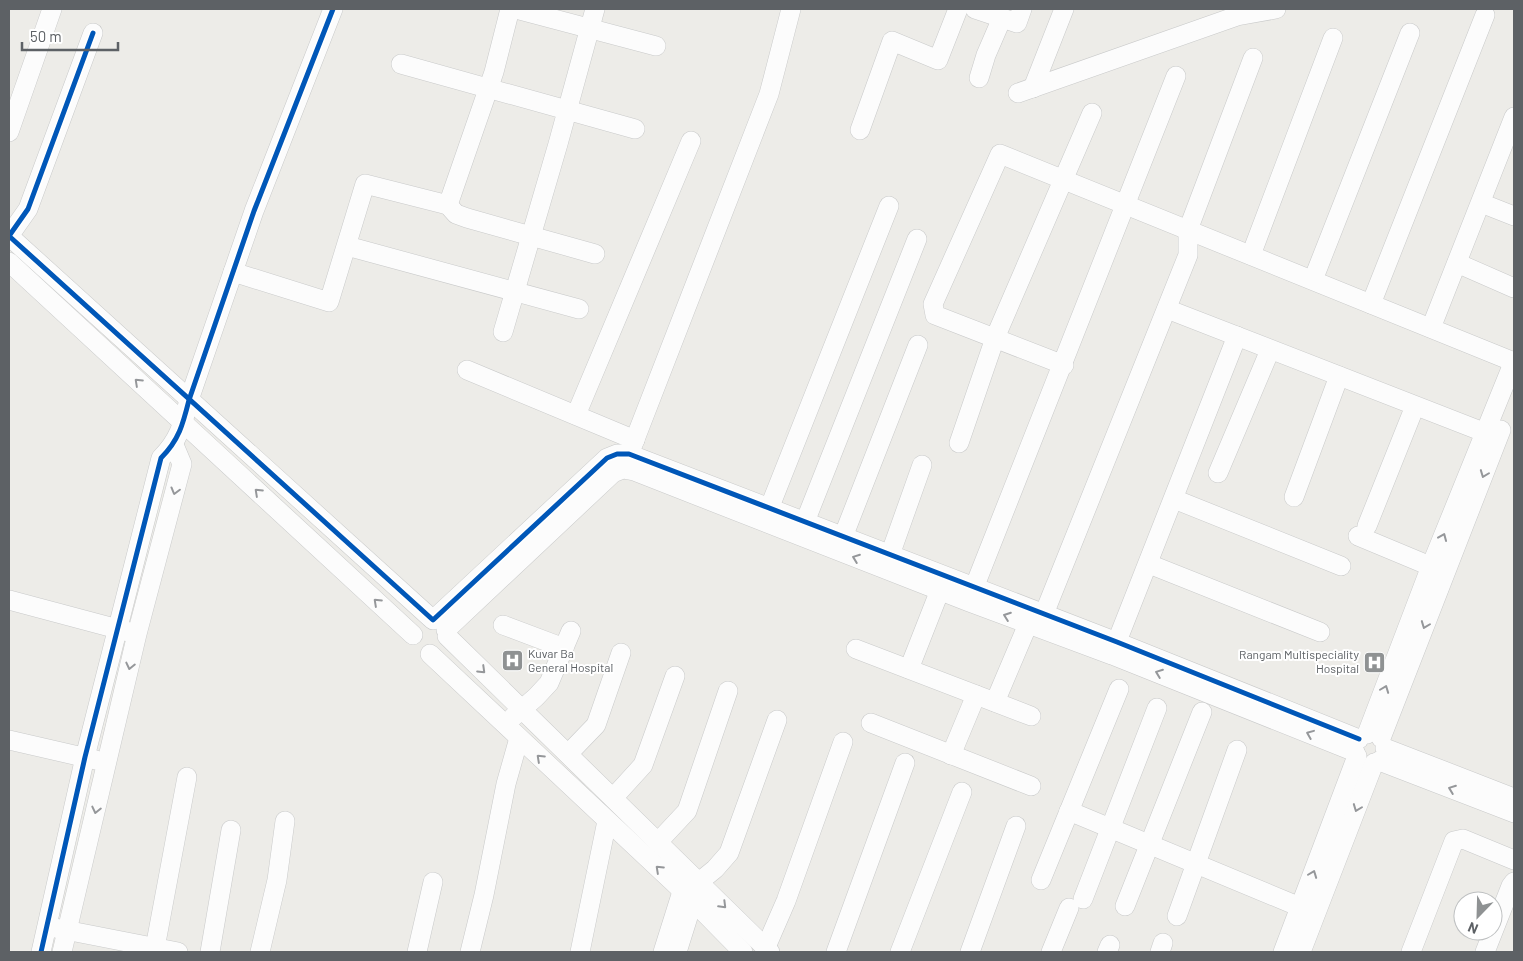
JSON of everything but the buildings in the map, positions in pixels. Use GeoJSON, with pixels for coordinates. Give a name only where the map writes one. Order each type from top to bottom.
{"type":"FeatureCollection","features":[{"type":"Feature","properties":{"kind":"street"},"geometry":{"type":"LineString","coordinates":[[9,132],[52,9]]}},
{"type":"Feature","properties":{"kind":"street"},"geometry":{"type":"LineString","coordinates":[[41,952],[85,758],[161,458],[174,445],[183,423],[189,400],[233,272],[333,9]]}},
{"type":"Feature","properties":{"kind":"street"},"geometry":{"type":"LineString","coordinates":[[448,206],[488,89],[510,9]]}},
{"type":"Feature","properties":{"kind":"street"},"geometry":{"type":"LineString","coordinates":[[516,9],[656,46]]}},
{"type":"Feature","properties":{"kind":"street"},"geometry":{"type":"LineString","coordinates":[[502,332],[595,9]]}},
{"type":"Feature","properties":{"kind":"street"},"geometry":{"type":"LineString","coordinates":[[629,454],[768,94],[790,9]]}},
{"type":"Feature","properties":{"kind":"street"},"geometry":{"type":"LineString","coordinates":[[860,130],[892,42],[938,60],[958,9]]}},
{"type":"Feature","properties":{"kind":"street"},"geometry":{"type":"LineString","coordinates":[[975,9],[1017,23],[1022,9]]}},
{"type":"Feature","properties":{"kind":"street"},"geometry":{"type":"LineString","coordinates":[[1064,9],[1026,91],[1237,16],[1276,9]]}},
{"type":"Feature","properties":{"kind":"street"},"geometry":{"type":"LineString","coordinates":[[1214,9],[1237,16]]}},
{"type":"Feature","properties":{"kind":"street"},"geometry":{"type":"LineString","coordinates":[[1371,304],[1485,15]]}},
{"type":"Feature","properties":{"kind":"street"},"geometry":{"type":"LineString","coordinates":[[979,78],[1002,18]]}},
{"type":"Feature","properties":{"kind":"street"},"geometry":{"type":"LineString","coordinates":[[1313,280],[1410,32]]}},
{"type":"Feature","properties":{"kind":"street"},"geometry":{"type":"LineString","coordinates":[[93,33],[28,208],[9,236],[442,629],[768,950],[843,742]]}},
{"type":"Feature","properties":{"kind":"street"},"geometry":{"type":"LineString","coordinates":[[1251,255],[1333,38]]}},
{"type":"Feature","properties":{"kind":"street"},"geometry":{"type":"LineString","coordinates":[[995,702],[1037,622],[1167,310],[1188,255],[1188,230],[1253,58]]}},
{"type":"Feature","properties":{"kind":"street"},"geometry":{"type":"LineString","coordinates":[[401,64],[635,129]]}},
{"type":"Feature","properties":{"kind":"street"},"geometry":{"type":"LineString","coordinates":[[972,595],[1176,76]]}},
{"type":"Feature","properties":{"kind":"street"},"geometry":{"type":"LineString","coordinates":[[959,443],[995,338],[1065,180],[1092,112]]}},
{"type":"Feature","properties":{"kind":"street"},"geometry":{"type":"LineString","coordinates":[[1431,328],[1481,203],[1509,144],[1514,117]]}},
{"type":"Feature","properties":{"kind":"street"},"geometry":{"type":"LineString","coordinates":[[576,415],[691,141]]}},
{"type":"Feature","properties":{"kind":"street"},"geometry":{"type":"LineString","coordinates":[[1064,365],[935,315],[932,304],[1000,154],[1514,362],[1370,749],[1301,952]]}},
{"type":"Feature","properties":{"kind":"street"},"geometry":{"type":"LineString","coordinates":[[233,272],[330,302],[365,184],[448,206],[456,214],[530,237],[595,254]]}},
{"type":"Feature","properties":{"kind":"street"},"geometry":{"type":"LineString","coordinates":[[1481,203],[1514,216]]}},
{"type":"Feature","properties":{"kind":"street"},"geometry":{"type":"LineString","coordinates":[[766,514],[889,206]]}},
{"type":"Feature","properties":{"kind":"street"},"geometry":{"type":"LineString","coordinates":[[802,528],[917,240]]}},
{"type":"Feature","properties":{"kind":"street"},"geometry":{"type":"LineString","coordinates":[[347,246],[580,309]]}},
{"type":"Feature","properties":{"kind":"street"},"geometry":{"type":"LineString","coordinates":[[9,262],[413,635],[416,646],[424,653],[430,654],[440,650],[442,629],[608,458],[617,454],[629,454]]}},
{"type":"Feature","properties":{"kind":"street"},"geometry":{"type":"LineString","coordinates":[[1457,263],[1514,288]]}},
{"type":"Feature","properties":{"kind":"street"},"geometry":{"type":"LineString","coordinates":[[1167,310],[1486,433]]}},
{"type":"Feature","properties":{"kind":"street"},"geometry":{"type":"LineString","coordinates":[[1114,649],[1237,336]]}},
{"type":"Feature","properties":{"kind":"street"},"geometry":{"type":"LineString","coordinates":[[844,537],[918,345]]}},
{"type":"Feature","properties":{"kind":"street"},"geometry":{"type":"LineString","coordinates":[[1218,472],[1270,350]]}},
{"type":"Feature","properties":{"kind":"street"},"geometry":{"type":"LineString","coordinates":[[467,370],[576,415],[629,454],[802,528],[940,590],[972,595]]}},
{"type":"Feature","properties":{"kind":"street"},"geometry":{"type":"LineString","coordinates":[[1294,497],[1339,376]]}},
{"type":"Feature","properties":{"kind":"street"},"geometry":{"type":"LineString","coordinates":[[1438,569],[1514,396]]}},
{"type":"Feature","properties":{"kind":"street"},"geometry":{"type":"LineString","coordinates":[[1415,406],[1362,531],[1438,569]]}},
{"type":"Feature","properties":{"kind":"street"},"geometry":{"type":"LineString","coordinates":[[62,952],[137,634],[182,464],[174,445]]}},
{"type":"Feature","properties":{"kind":"street"},"geometry":{"type":"LineString","coordinates":[[890,555],[922,465]]}},
{"type":"Feature","properties":{"kind":"street"},"geometry":{"type":"LineString","coordinates":[[1174,499],[1342,566]]}},
{"type":"Feature","properties":{"kind":"street"},"geometry":{"type":"LineString","coordinates":[[802,528],[844,537],[890,555],[972,595],[1037,622],[1114,649],[1489,796],[1514,813]]}},
{"type":"Feature","properties":{"kind":"street"},"geometry":{"type":"LineString","coordinates":[[1149,564],[1320,632]]}},
{"type":"Feature","properties":{"kind":"street"},"geometry":{"type":"LineString","coordinates":[[910,670],[940,590]]}},
{"type":"Feature","properties":{"kind":"street"},"geometry":{"type":"LineString","coordinates":[[9,600],[137,634]]}},
{"type":"Feature","properties":{"kind":"street"},"geometry":{"type":"LineString","coordinates":[[413,635],[418,625],[422,622],[442,629]]}},
{"type":"Feature","properties":{"kind":"street"},"geometry":{"type":"LineString","coordinates":[[503,625],[567,639],[549,683],[505,724]]}},
{"type":"Feature","properties":{"kind":"street"},"geometry":{"type":"LineString","coordinates":[[856,649],[1031,716]]}},
{"type":"Feature","properties":{"kind":"street"},"geometry":{"type":"LineString","coordinates":[[568,754],[596,725],[621,653]]}},
{"type":"Feature","properties":{"kind":"street"},"geometry":{"type":"LineString","coordinates":[[430,654],[687,896],[743,952]]}},
{"type":"Feature","properties":{"kind":"street"},"geometry":{"type":"LineString","coordinates":[[613,798],[644,765],[675,676]]}},
{"type":"Feature","properties":{"kind":"street"},"geometry":{"type":"LineString","coordinates":[[1041,880],[1120,689]]}},
{"type":"Feature","properties":{"kind":"street"},"geometry":{"type":"LineString","coordinates":[[658,842],[687,811],[728,691]]}},
{"type":"Feature","properties":{"kind":"street"},"geometry":{"type":"LineString","coordinates":[[951,755],[976,695]]}},
{"type":"Feature","properties":{"kind":"street"},"geometry":{"type":"LineString","coordinates":[[1051,952],[1111,829],[1157,708]]}},
{"type":"Feature","properties":{"kind":"street"},"geometry":{"type":"LineString","coordinates":[[1125,906],[1202,712]]}},
{"type":"Feature","properties":{"kind":"street"},"geometry":{"type":"LineString","coordinates":[[663,952],[694,877],[714,869],[729,853],[777,720]]}},
{"type":"Feature","properties":{"kind":"street"},"geometry":{"type":"LineString","coordinates":[[871,723],[1031,786]]}},
{"type":"Feature","properties":{"kind":"street"},"geometry":{"type":"LineString","coordinates":[[470,952],[484,895],[506,784],[519,738]]}},
{"type":"Feature","properties":{"kind":"street"},"geometry":{"type":"LineString","coordinates":[[9,740],[107,762]]}},
{"type":"Feature","properties":{"kind":"street"},"geometry":{"type":"LineString","coordinates":[[1282,952],[1370,749]]}},
{"type":"Feature","properties":{"kind":"street"},"geometry":{"type":"LineString","coordinates":[[1177,916],[1238,750]]}},
{"type":"Feature","properties":{"kind":"street"},"geometry":{"type":"LineString","coordinates":[[836,952],[905,763]]}},
{"type":"Feature","properties":{"kind":"street"},"geometry":{"type":"LineString","coordinates":[[155,948],[187,777]]}},
{"type":"Feature","properties":{"kind":"street"},"geometry":{"type":"LineString","coordinates":[[900,952],[962,792]]}},
{"type":"Feature","properties":{"kind":"street"},"geometry":{"type":"LineString","coordinates":[[1489,796],[1514,798]]}},
{"type":"Feature","properties":{"kind":"street"},"geometry":{"type":"LineString","coordinates":[[1069,811],[1300,907]]}},
{"type":"Feature","properties":{"kind":"street"},"geometry":{"type":"LineString","coordinates":[[580,952],[607,821]]}},
{"type":"Feature","properties":{"kind":"street"},"geometry":{"type":"LineString","coordinates":[[260,952],[277,880],[285,822]]}},
{"type":"Feature","properties":{"kind":"street"},"geometry":{"type":"LineString","coordinates":[[970,952],[1016,826]]}},
{"type":"Feature","properties":{"kind":"street"},"geometry":{"type":"LineString","coordinates":[[210,952],[231,830]]}},
{"type":"Feature","properties":{"kind":"street"},"geometry":{"type":"LineString","coordinates":[[1411,952],[1454,841],[1463,839],[1514,860]]}},
{"type":"Feature","properties":{"kind":"street"},"geometry":{"type":"LineString","coordinates":[[417,952],[433,882]]}},
{"type":"Feature","properties":{"kind":"street"},"geometry":{"type":"LineString","coordinates":[[1485,952],[1510,886],[1514,882]]}},
{"type":"Feature","properties":{"kind":"street"},"geometry":{"type":"LineString","coordinates":[[677,952],[687,896]]}},
{"type":"Feature","properties":{"kind":"street"},"geometry":{"type":"LineString","coordinates":[[47,926],[178,952]]}},
{"type":"Feature","properties":{"kind":"cycle path"},"geometry":{"type":"LineString","coordinates":[[41,952],[85,757],[161,458],[172,445],[182,424],[254,211],[333,9]]}},
{"type":"Feature","properties":{"kind":"cycle path"},"geometry":{"type":"LineString","coordinates":[[93,33],[28,209],[9,236],[433,620],[607,458],[617,454],[629,454],[1117,642],[1359,739]]}},
{"type":"Feature","properties":{"kind":"place","name":"Kuvar Ba General Hospital"},"geometry":{"type":"Point","coordinates":[512,661]}},
{"type":"Feature","properties":{"kind":"place","name":"Rangam Multispeciality Hospital"},"geometry":{"type":"Point","coordinates":[1375,662]}}]}
